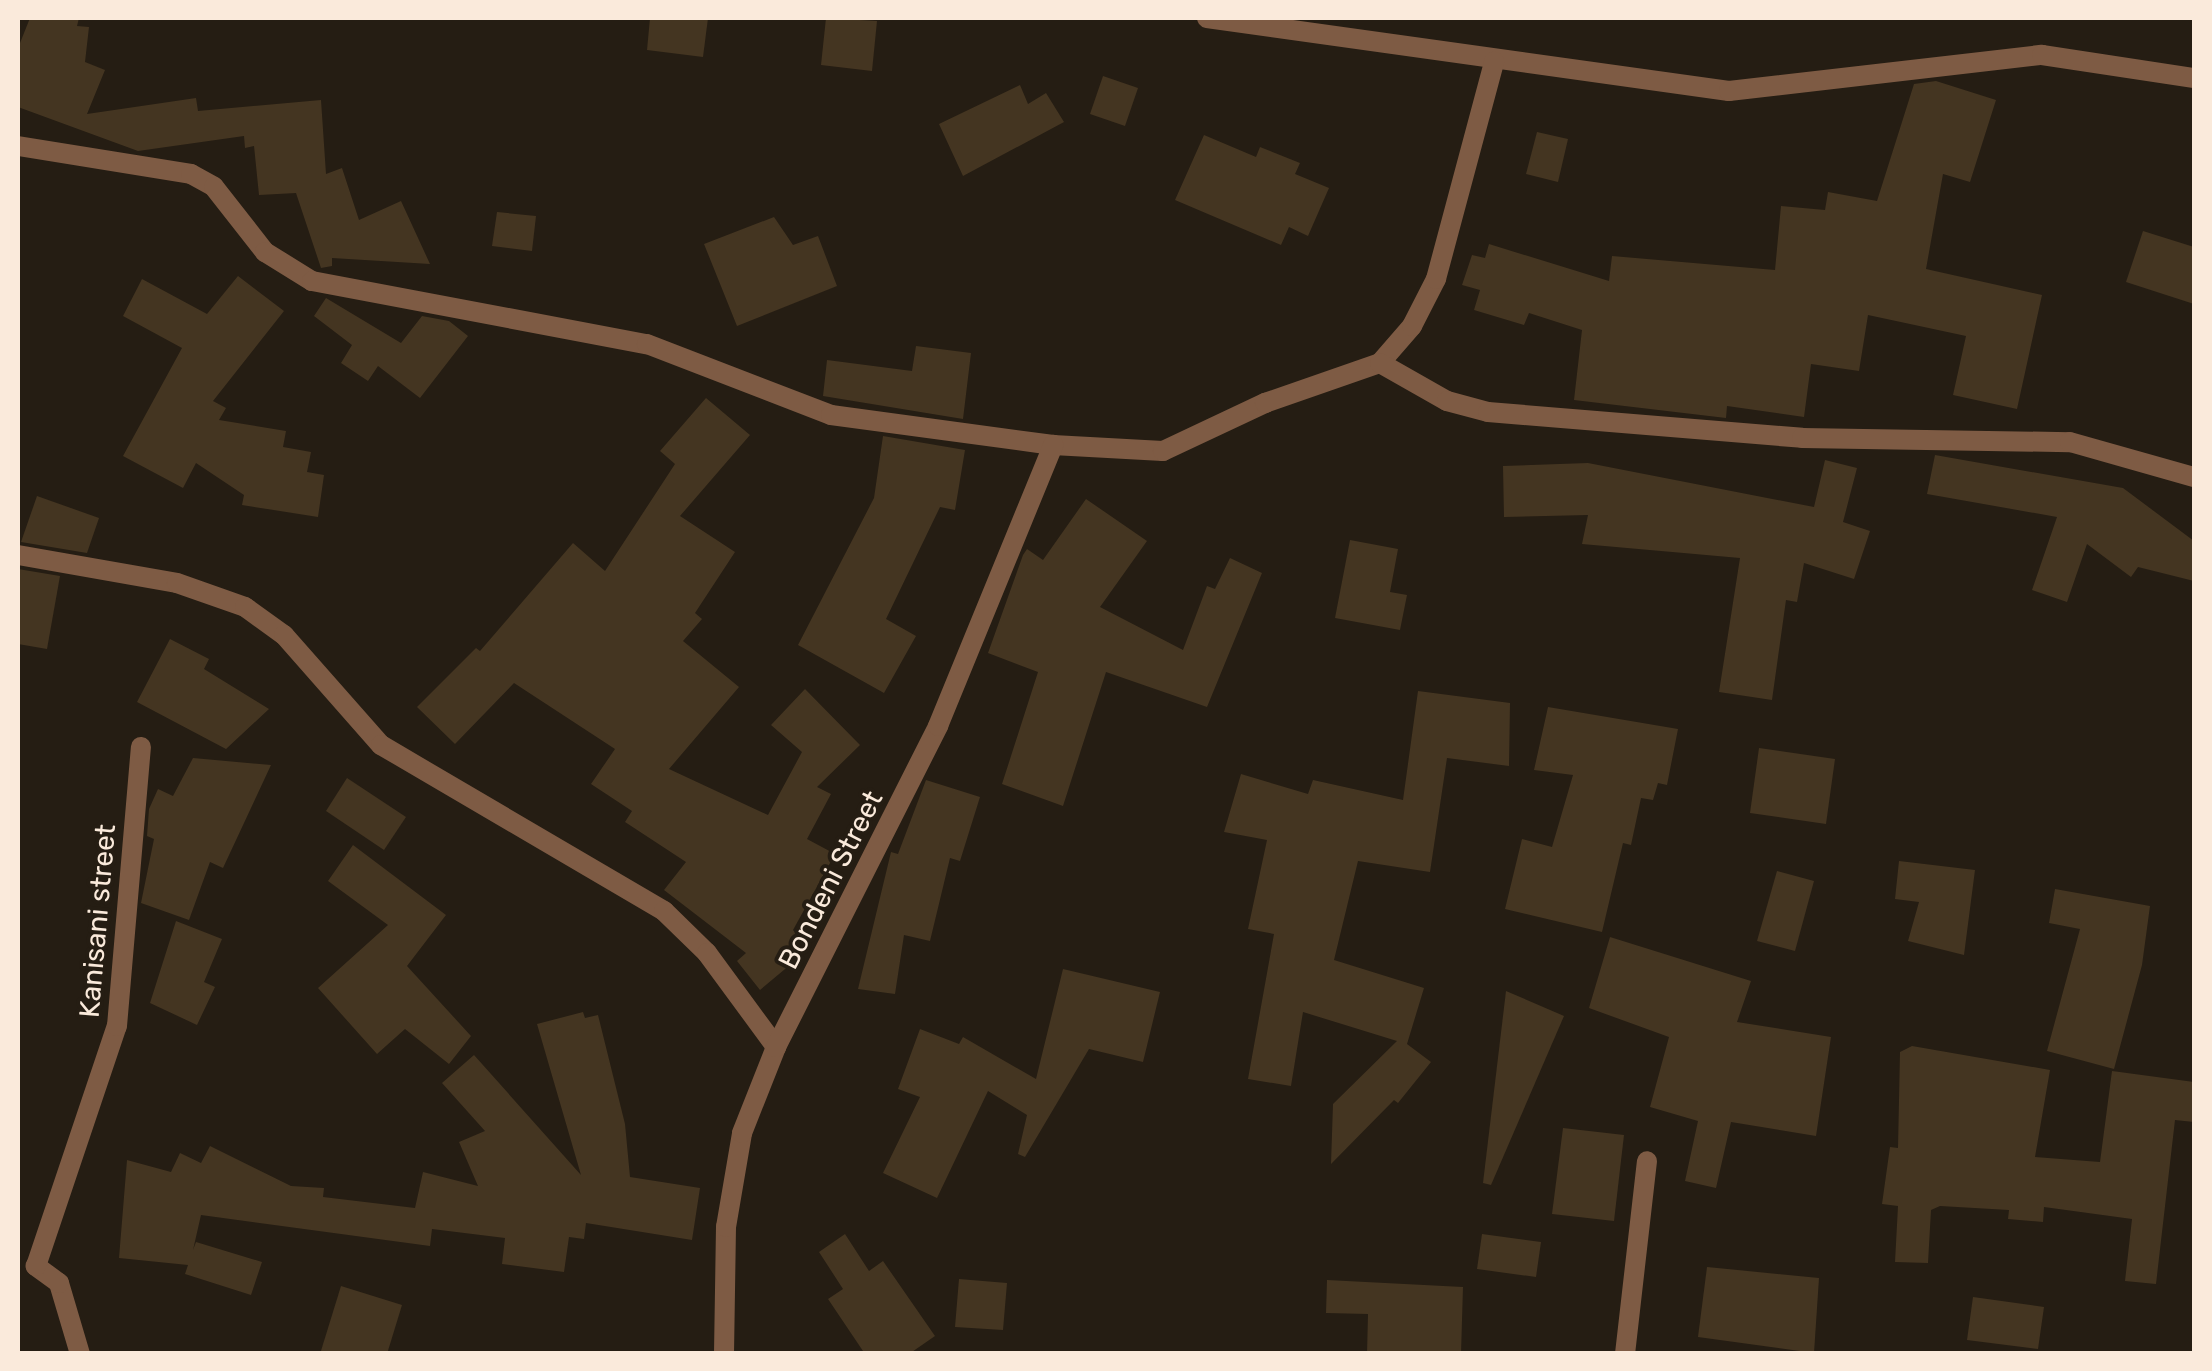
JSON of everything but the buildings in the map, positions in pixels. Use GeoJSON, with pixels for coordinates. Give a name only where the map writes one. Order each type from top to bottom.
{"type":"FeatureCollection","features":[{"type":"Feature","properties":{"kind":"street"},"geometry":{"type":"LineString","coordinates":[[1207,18],[1494,62],[1729,91],[2042,54],[2194,78]]}},
{"type":"Feature","properties":{"kind":"street"},"geometry":{"type":"LineString","coordinates":[[18,146],[192,174],[214,187],[265,252],[312,280],[647,344],[831,415],[1053,445],[1138,452],[1181,446],[1265,403],[1380,362],[1412,326],[1436,279],[1494,62]]}},
{"type":"Feature","properties":{"kind":"street"},"geometry":{"type":"LineString","coordinates":[[1380,362],[1447,401],[1488,412],[1802,438],[2070,442],[2194,477]]}},
{"type":"Feature","properties":{"kind":"street","name":"Bondeni Street"},"geometry":{"type":"LineString","coordinates":[[724,1354],[730,1179],[776,1047],[938,726],[1053,445]]}},
{"type":"Feature","properties":{"kind":"street"},"geometry":{"type":"LineString","coordinates":[[18,555],[177,583],[244,607],[284,635],[381,745],[664,911],[707,953],[776,1047]]}},
{"type":"Feature","properties":{"kind":"street","name":"Kanisani street"},"geometry":{"type":"LineString","coordinates":[[80,1354],[58,1284],[27,1262],[117,1026],[142,747]]}},
{"type":"Feature","properties":{"kind":"street"},"geometry":{"type":"LineString","coordinates":[[1625,1354],[1646,1161]]}}]}
